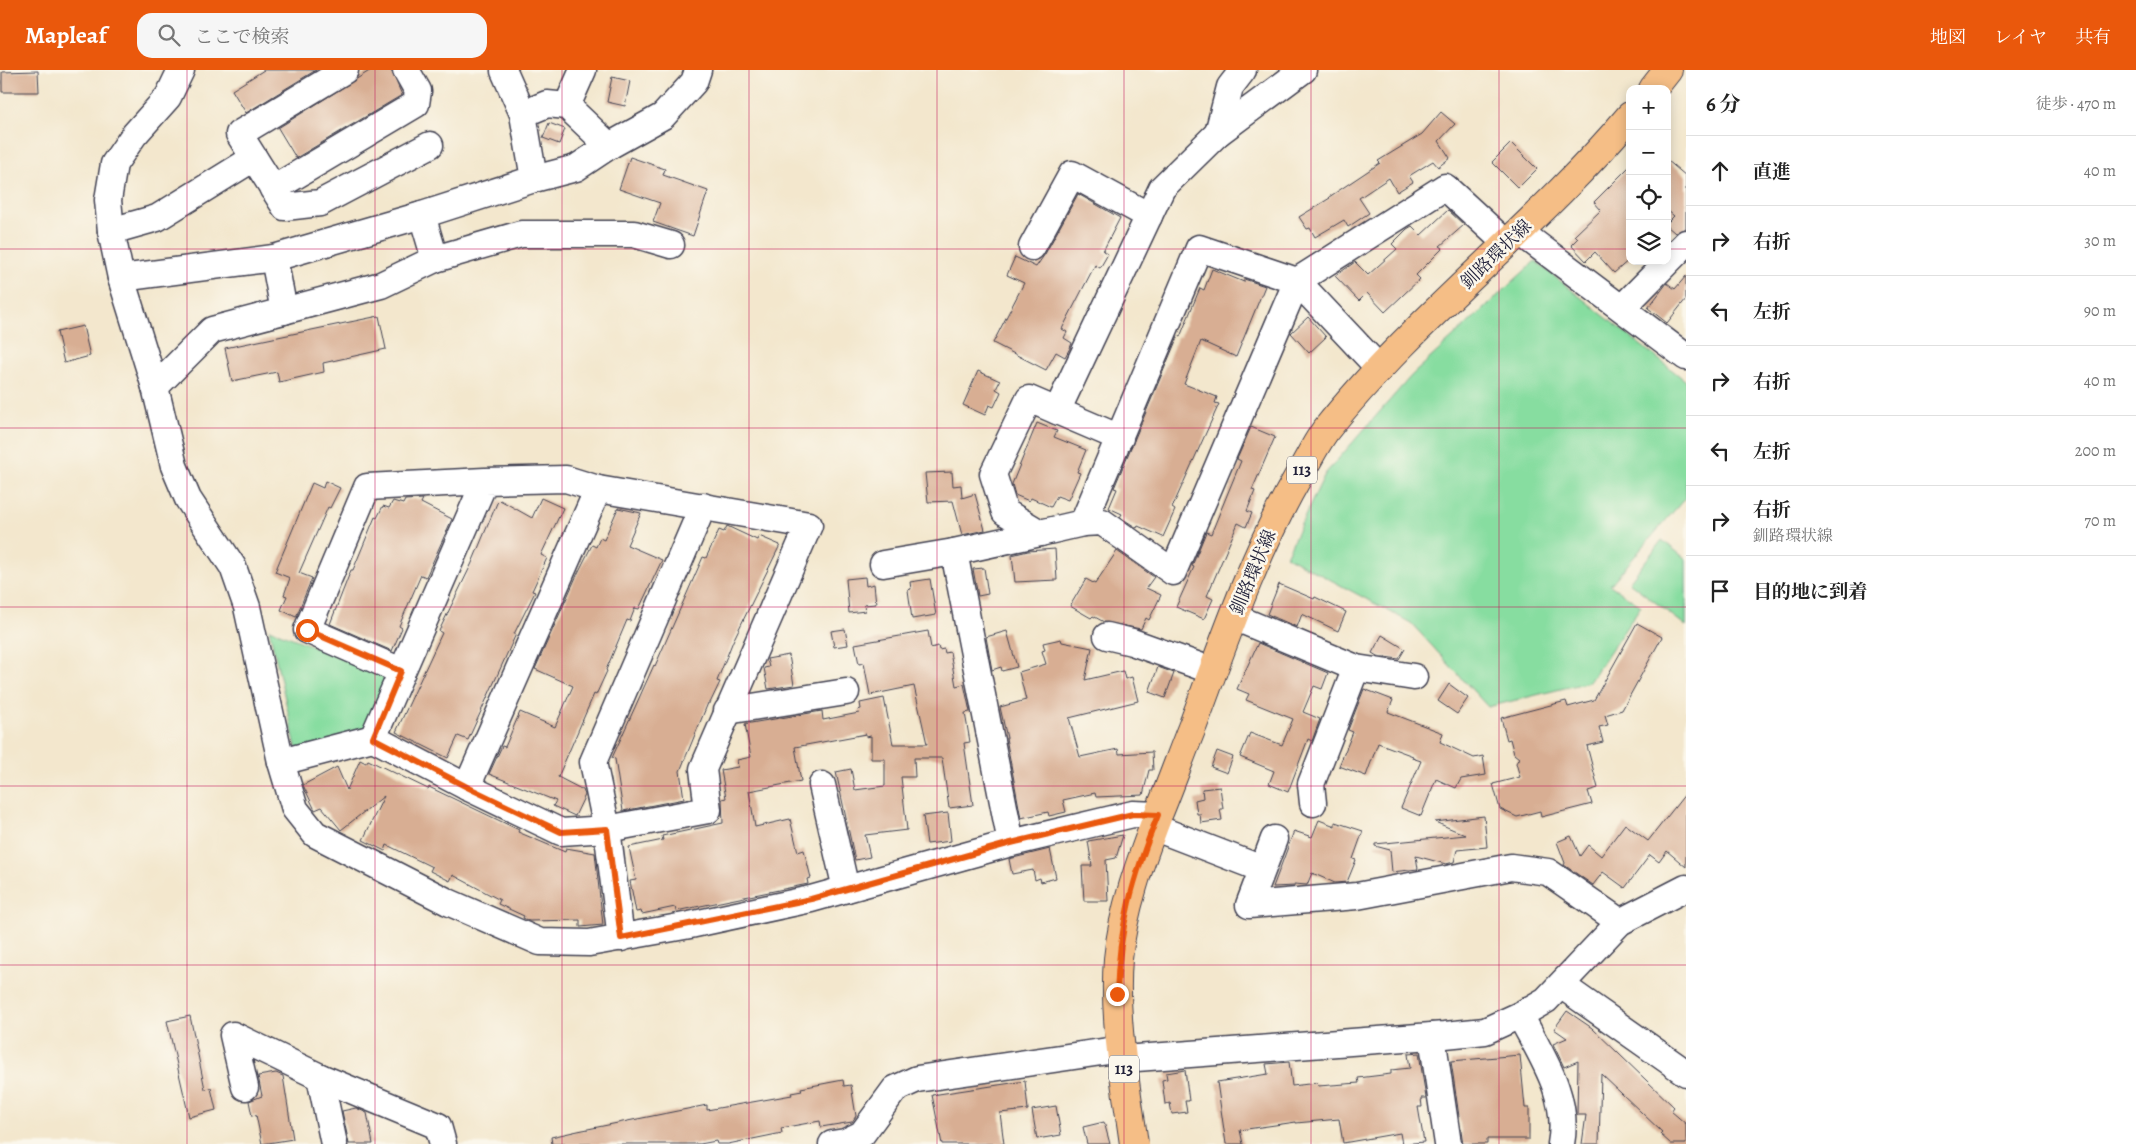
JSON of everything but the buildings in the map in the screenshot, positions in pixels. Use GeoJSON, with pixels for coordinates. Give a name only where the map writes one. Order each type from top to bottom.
{"type":"FeatureCollection","features":[{"type":"Feature","properties":{"kind":"main road"},"geometry":{"type":"LineString","coordinates":[[1656,85],[1668,70]]}},
{"type":"Feature","properties":{"kind":"main road","name":"釧路環状線"},"geometry":{"type":"LineString","coordinates":[[1134,1144],[1117,994],[1118,958],[1124,919],[1139,862],[1234,617],[1278,513],[1323,433],[1379,368],[1514,238],[1605,146],[1626,121]]}},
{"type":"Feature","properties":{"kind":"street"},"geometry":{"type":"LineString","coordinates":[[181,70],[168,97],[134,135],[114,164],[108,200],[111,231],[121,278],[155,387],[174,466],[188,499],[233,567],[247,607],[281,762],[295,809],[315,834],[448,902],[540,942],[589,943],[621,938],[802,901],[1011,843],[1133,814],[1156,821],[1262,870]]}},
{"type":"Feature","properties":{"kind":"street"},"geometry":{"type":"LineString","coordinates":[[345,70],[239,134],[285,206],[320,203],[430,145]]}},
{"type":"Feature","properties":{"kind":"street"},"geometry":{"type":"LineString","coordinates":[[274,189],[416,104],[418,91],[406,70]]}},
{"type":"Feature","properties":{"kind":"street"},"geometry":{"type":"LineString","coordinates":[[567,106],[583,70]]}},
{"type":"Feature","properties":{"kind":"street"},"geometry":{"type":"LineString","coordinates":[[121,278],[274,258],[576,168],[609,146],[663,116],[694,82],[698,70]]}},
{"type":"Feature","properties":{"kind":"street"},"geometry":{"type":"LineString","coordinates":[[1218,134],[1230,87],[1243,70]]}},
{"type":"Feature","properties":{"kind":"street"},"geometry":{"type":"LineString","coordinates":[[1057,411],[1162,188],[1218,134],[1303,70]]}},
{"type":"Feature","properties":{"kind":"street"},"geometry":{"type":"LineString","coordinates":[[504,71],[523,114],[534,180]]}},
{"type":"Feature","properties":{"kind":"street"},"geometry":{"type":"LineString","coordinates":[[523,114],[547,104],[567,106],[609,146]]}},
{"type":"Feature","properties":{"kind":"street"},"geometry":{"type":"LineString","coordinates":[[111,231],[157,218],[254,158]]}},
{"type":"Feature","properties":{"kind":"street"},"geometry":{"type":"LineString","coordinates":[[1032,247],[1072,174],[1150,216]]}},
{"type":"Feature","properties":{"kind":"street"},"geometry":{"type":"LineString","coordinates":[[883,564],[954,552],[1083,523],[1102,522],[1173,572],[1297,281],[1445,187],[1514,238],[1622,308],[1686,357]]}},
{"type":"Feature","properties":{"kind":"street"},"geometry":{"type":"LineString","coordinates":[[422,215],[436,259]]}},
{"type":"Feature","properties":{"kind":"street"},"geometry":{"type":"LineString","coordinates":[[155,387],[212,330],[381,285],[436,259],[521,234],[634,234],[671,245]]}},
{"type":"Feature","properties":{"kind":"street"},"geometry":{"type":"LineString","coordinates":[[1622,308],[1686,243]]}},
{"type":"Feature","properties":{"kind":"street"},"geometry":{"type":"LineString","coordinates":[[1083,523],[1199,248],[1297,281],[1379,368]]}},
{"type":"Feature","properties":{"kind":"street"},"geometry":{"type":"LineString","coordinates":[[274,258],[284,311]]}},
{"type":"Feature","properties":{"kind":"street"},"geometry":{"type":"LineString","coordinates":[[1040,533],[1005,512],[993,474],[1029,399],[1120,438]]}},
{"type":"Feature","properties":{"kind":"street"},"geometry":{"type":"LineString","coordinates":[[281,762],[373,738],[467,787],[561,832],[607,829],[708,810],[703,769],[809,524],[598,488],[566,479],[367,487],[307,630],[401,671]]}},
{"type":"Feature","properties":{"kind":"street"},"geometry":{"type":"LineString","coordinates":[[373,738],[485,481]]}},
{"type":"Feature","properties":{"kind":"street"},"geometry":{"type":"LineString","coordinates":[[467,787],[598,488]]}},
{"type":"Feature","properties":{"kind":"street"},"geometry":{"type":"LineString","coordinates":[[621,938],[607,829],[593,762],[703,506]]}},
{"type":"Feature","properties":{"kind":"street"},"geometry":{"type":"LineString","coordinates":[[954,552],[1011,843]]}},
{"type":"Feature","properties":{"kind":"street"},"geometry":{"type":"LineString","coordinates":[[1234,617],[1356,668],[1414,677]]}},
{"type":"Feature","properties":{"kind":"street"},"geometry":{"type":"LineString","coordinates":[[1107,636],[1132,642],[1213,671]]}},
{"type":"Feature","properties":{"kind":"street"},"geometry":{"type":"LineString","coordinates":[[1313,803],[1311,784],[1356,668]]}},
{"type":"Feature","properties":{"kind":"street"},"geometry":{"type":"LineString","coordinates":[[727,711],[846,692]]}},
{"type":"Feature","properties":{"kind":"street"},"geometry":{"type":"LineString","coordinates":[[822,785],[846,890]]}},
{"type":"Feature","properties":{"kind":"street"},"geometry":{"type":"LineString","coordinates":[[1274,839],[1249,905],[1357,896],[1511,867],[1548,872],[1620,922]]}},
{"type":"Feature","properties":{"kind":"street"},"geometry":{"type":"LineString","coordinates":[[832,1144],[845,1142],[862,1134],[895,1089],[917,1079],[1123,1054],[1432,1036],[1485,1031],[1520,1015],[1546,1000],[1620,922],[1686,888]]}},
{"type":"Feature","properties":{"kind":"street"},"geometry":{"type":"LineString","coordinates":[[1561,985],[1686,1072]]}},
{"type":"Feature","properties":{"kind":"street"},"geometry":{"type":"LineString","coordinates":[[1520,1015],[1558,1088],[1563,1111],[1561,1144]]}},
{"type":"Feature","properties":{"kind":"street"},"geometry":{"type":"LineString","coordinates":[[245,1087],[233,1035],[320,1076],[438,1126],[443,1144]]}},
{"type":"Feature","properties":{"kind":"street"},"geometry":{"type":"LineString","coordinates":[[1432,1036],[1448,1144]]}},
{"type":"Feature","properties":{"kind":"street"},"geometry":{"type":"LineString","coordinates":[[320,1076],[334,1144]]}},
{"type":"Feature","properties":{"kind":"green space"},"geometry":{"type":"Polygon","coordinates":[[[1535,261],[1686,381],[1686,497],[1610,585],[1641,606],[1589,682],[1488,707],[1411,623],[1286,556],[1325,474],[1411,376],[1535,261]]]}},
{"type":"Feature","properties":{"kind":"green space"},"geometry":{"type":"Polygon","coordinates":[[[1662,540],[1686,559],[1686,626],[1629,582],[1662,540]]]}},
{"type":"Feature","properties":{"kind":"green space"},"geometry":{"type":"Polygon","coordinates":[[[269,629],[378,671],[387,682],[366,734],[297,751],[269,629]]]}},
{"type":"Feature","properties":{"kind":"route"},"geometry":{"type":"LineString","coordinates":[[307,630],[401,671],[373,738],[467,787],[561,832],[607,829],[621,938],[811,899],[1011,843],[1133,814],[1158,815],[1139,862],[1124,919],[1118,958],[1117,994]]}}]}
